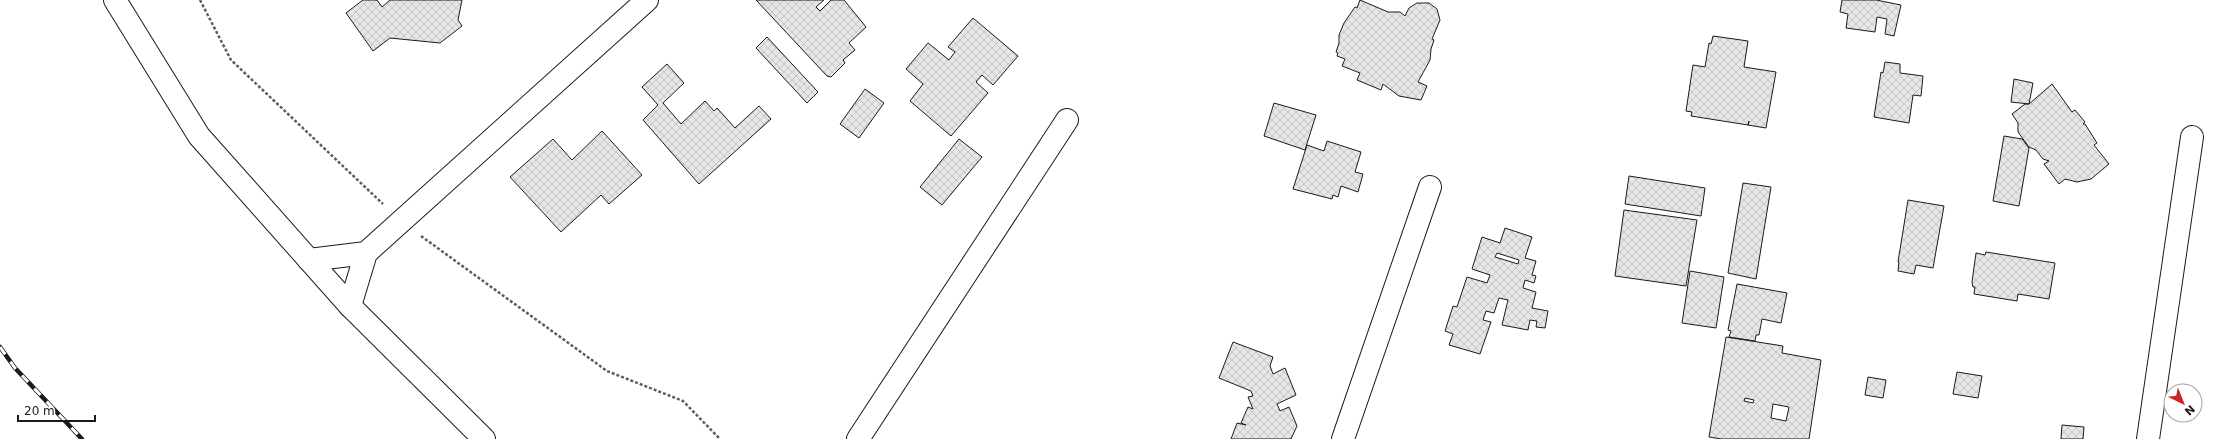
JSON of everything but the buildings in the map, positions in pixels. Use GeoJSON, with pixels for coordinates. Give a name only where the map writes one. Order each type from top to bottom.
{"type":"FeatureCollection","features":[{"type":"Feature","properties":{"kind":"street"},"geometry":{"type":"LineString","coordinates":[[115,0],[199,136],[350,306],[484,439]]}},
{"type":"Feature","properties":{"kind":"street"},"geometry":{"type":"LineString","coordinates":[[350,306],[366,253],[647,0]]}},
{"type":"Feature","properties":{"kind":"street"},"geometry":{"type":"LineString","coordinates":[[858,439],[1067,120]]}},
{"type":"Feature","properties":{"kind":"street"},"geometry":{"type":"LineString","coordinates":[[2148,439],[2192,137]]}},
{"type":"Feature","properties":{"kind":"street"},"geometry":{"type":"LineString","coordinates":[[1343,439],[1430,187]]}},
{"type":"Feature","properties":{"kind":"street"},"geometry":{"type":"LineString","coordinates":[[309,260],[366,253]]}},
{"type":"Feature","properties":{"kind":"path"},"geometry":{"type":"LineString","coordinates":[[200,0],[231,60],[402,222],[607,371],[683,401],[720,439]]}},
{"type":"Feature","properties":{"kind":"railway"},"geometry":{"type":"LineString","coordinates":[[0,347],[15,368],[82,439]]}}]}
